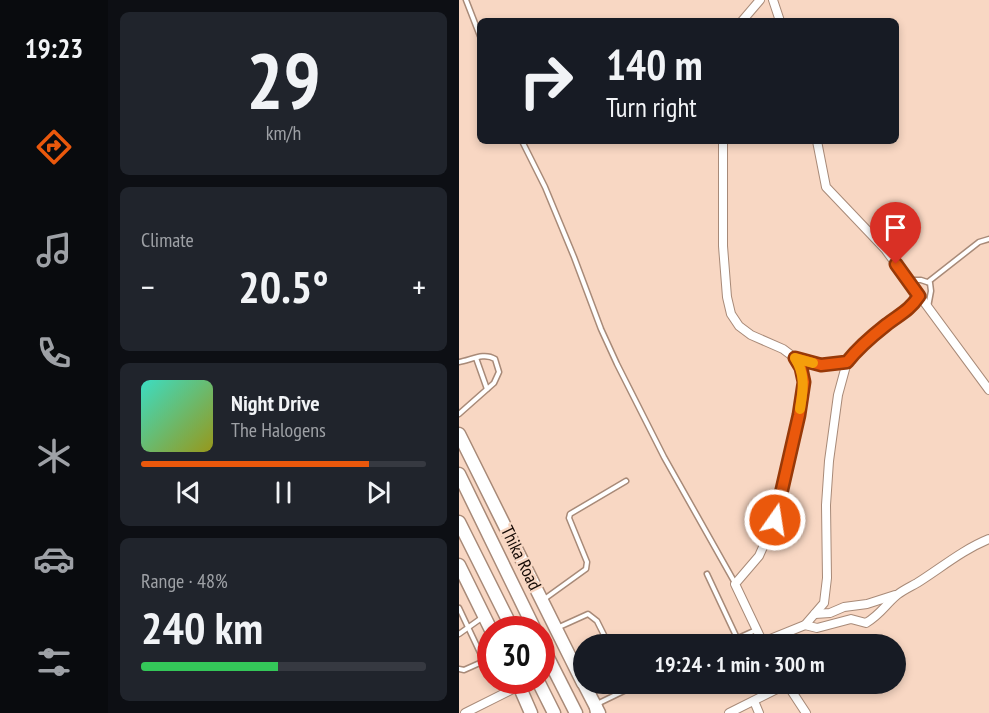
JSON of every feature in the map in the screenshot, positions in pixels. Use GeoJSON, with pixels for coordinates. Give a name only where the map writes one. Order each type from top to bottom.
{"type":"FeatureCollection","features":[{"type":"Feature","properties":{"kind":"main road","name":"Thika Road"},"geometry":{"type":"LineString","coordinates":[[459,434],[573,661]]}},
{"type":"Feature","properties":{"kind":"main road","name":"Thika Road"},"geometry":{"type":"LineString","coordinates":[[459,474],[528,616]]}},
{"type":"Feature","properties":{"kind":"main road"},"geometry":{"type":"LineString","coordinates":[[459,522],[506,616]]}},
{"type":"Feature","properties":{"kind":"main road"},"geometry":{"type":"LineString","coordinates":[[459,565],[485,616]]}},
{"type":"Feature","properties":{"kind":"main road"},"geometry":{"type":"LineString","coordinates":[[555,672],[576,713]]}},
{"type":"Feature","properties":{"kind":"main road"},"geometry":{"type":"LineString","coordinates":[[523,694],[531,713]]}},
{"type":"Feature","properties":{"kind":"main road"},"geometry":{"type":"LineString","coordinates":[[544,694],[554,713]]}},
{"type":"Feature","properties":{"kind":"main road","name":"Thika Road"},"geometry":{"type":"LineString","coordinates":[[589,694],[596,709]]}},
{"type":"Feature","properties":{"kind":"street"},"geometry":{"type":"LineString","coordinates":[[745,18],[760,0]]}},
{"type":"Feature","properties":{"kind":"street"},"geometry":{"type":"LineString","coordinates":[[773,0],[779,18]]}},
{"type":"Feature","properties":{"kind":"street"},"geometry":{"type":"LineString","coordinates":[[723,144],[723,246],[727,297],[731,314],[739,326],[751,335],[783,349],[795,358],[821,365],[847,362]]}},
{"type":"Feature","properties":{"kind":"street"},"geometry":{"type":"LineString","coordinates":[[818,144],[826,188],[885,249],[989,390]]}},
{"type":"Feature","properties":{"kind":"street"},"geometry":{"type":"LineString","coordinates":[[786,634],[805,625],[823,603],[826,586],[829,461],[838,395],[847,362],[864,343],[888,323],[909,310],[919,296]]}},
{"type":"Feature","properties":{"kind":"street"},"geometry":{"type":"LineString","coordinates":[[759,634],[735,584],[759,556],[775,520],[799,415],[804,382],[801,368],[795,358]]}},
{"type":"Feature","properties":{"kind":"street"},"geometry":{"type":"LineString","coordinates":[[805,625],[817,628],[851,619],[866,623],[880,614],[890,600],[899,593],[947,561],[989,539]]}},
{"type":"Feature","properties":{"kind":"street"},"geometry":{"type":"LineString","coordinates":[[815,614],[830,613],[844,607],[867,604],[899,593]]}},
{"type":"Feature","properties":{"kind":"street"},"geometry":{"type":"LineString","coordinates":[[465,713],[499,694]]}},
{"type":"Feature","properties":{"kind":"street"},"geometry":{"type":"LineString","coordinates":[[729,713],[768,694]]}},
{"type":"Feature","properties":{"kind":"street"},"geometry":{"type":"LineString","coordinates":[[794,694],[806,713]]}},
{"type":"Feature","properties":{"kind":"street"},"geometry":{"type":"LineString","coordinates":[[754,701],[759,713]]}},
{"type":"Feature","properties":{"kind":"lane"},"geometry":{"type":"LineString","coordinates":[[466,0],[477,28]]}},
{"type":"Feature","properties":{"kind":"lane"},"geometry":{"type":"LineString","coordinates":[[524,144],[545,187],[617,364],[664,457],[735,584]]}},
{"type":"Feature","properties":{"kind":"lane"},"geometry":{"type":"LineString","coordinates":[[907,280],[928,282],[979,242],[989,239]]}},
{"type":"Feature","properties":{"kind":"lane"},"geometry":{"type":"LineString","coordinates":[[928,282],[931,286],[928,308]]}},
{"type":"Feature","properties":{"kind":"lane"},"geometry":{"type":"LineString","coordinates":[[459,362],[491,356],[498,365],[498,378],[459,414]]}},
{"type":"Feature","properties":{"kind":"lane"},"geometry":{"type":"LineString","coordinates":[[476,358],[487,389]]}},
{"type":"Feature","properties":{"kind":"lane"},"geometry":{"type":"LineString","coordinates":[[542,601],[585,572],[586,569],[586,558],[569,518],[570,514],[626,481]]}},
{"type":"Feature","properties":{"kind":"lane"},"geometry":{"type":"LineString","coordinates":[[707,574],[735,634]]}},
{"type":"Feature","properties":{"kind":"lane"},"geometry":{"type":"LineString","coordinates":[[459,608],[477,646]]}},
{"type":"Feature","properties":{"kind":"lane"},"geometry":{"type":"LineString","coordinates":[[556,628],[588,614],[597,621],[604,634]]}},
{"type":"Feature","properties":{"kind":"lane"},"geometry":{"type":"LineString","coordinates":[[459,634],[477,621]]}},
{"type":"Feature","properties":{"kind":"lane"},"geometry":{"type":"LineString","coordinates":[[746,634],[757,629]]}},
{"type":"Feature","properties":{"kind":"lane"},"geometry":{"type":"LineString","coordinates":[[459,669],[464,670],[477,664]]}},
{"type":"Feature","properties":{"kind":"lane"},"geometry":{"type":"LineString","coordinates":[[596,709],[618,694]]}},
{"type":"Feature","properties":{"kind":"slow traffic"},"geometry":{"type":"LineString","coordinates":[[800,409],[804,382],[801,368],[795,358],[813,363]]}},
{"type":"Feature","properties":{"kind":"route"},"geometry":{"type":"LineString","coordinates":[[775,520],[799,415],[804,382],[801,368],[795,358],[821,365],[847,362],[864,343],[888,323],[909,310],[919,296],[896,264]]}}]}
